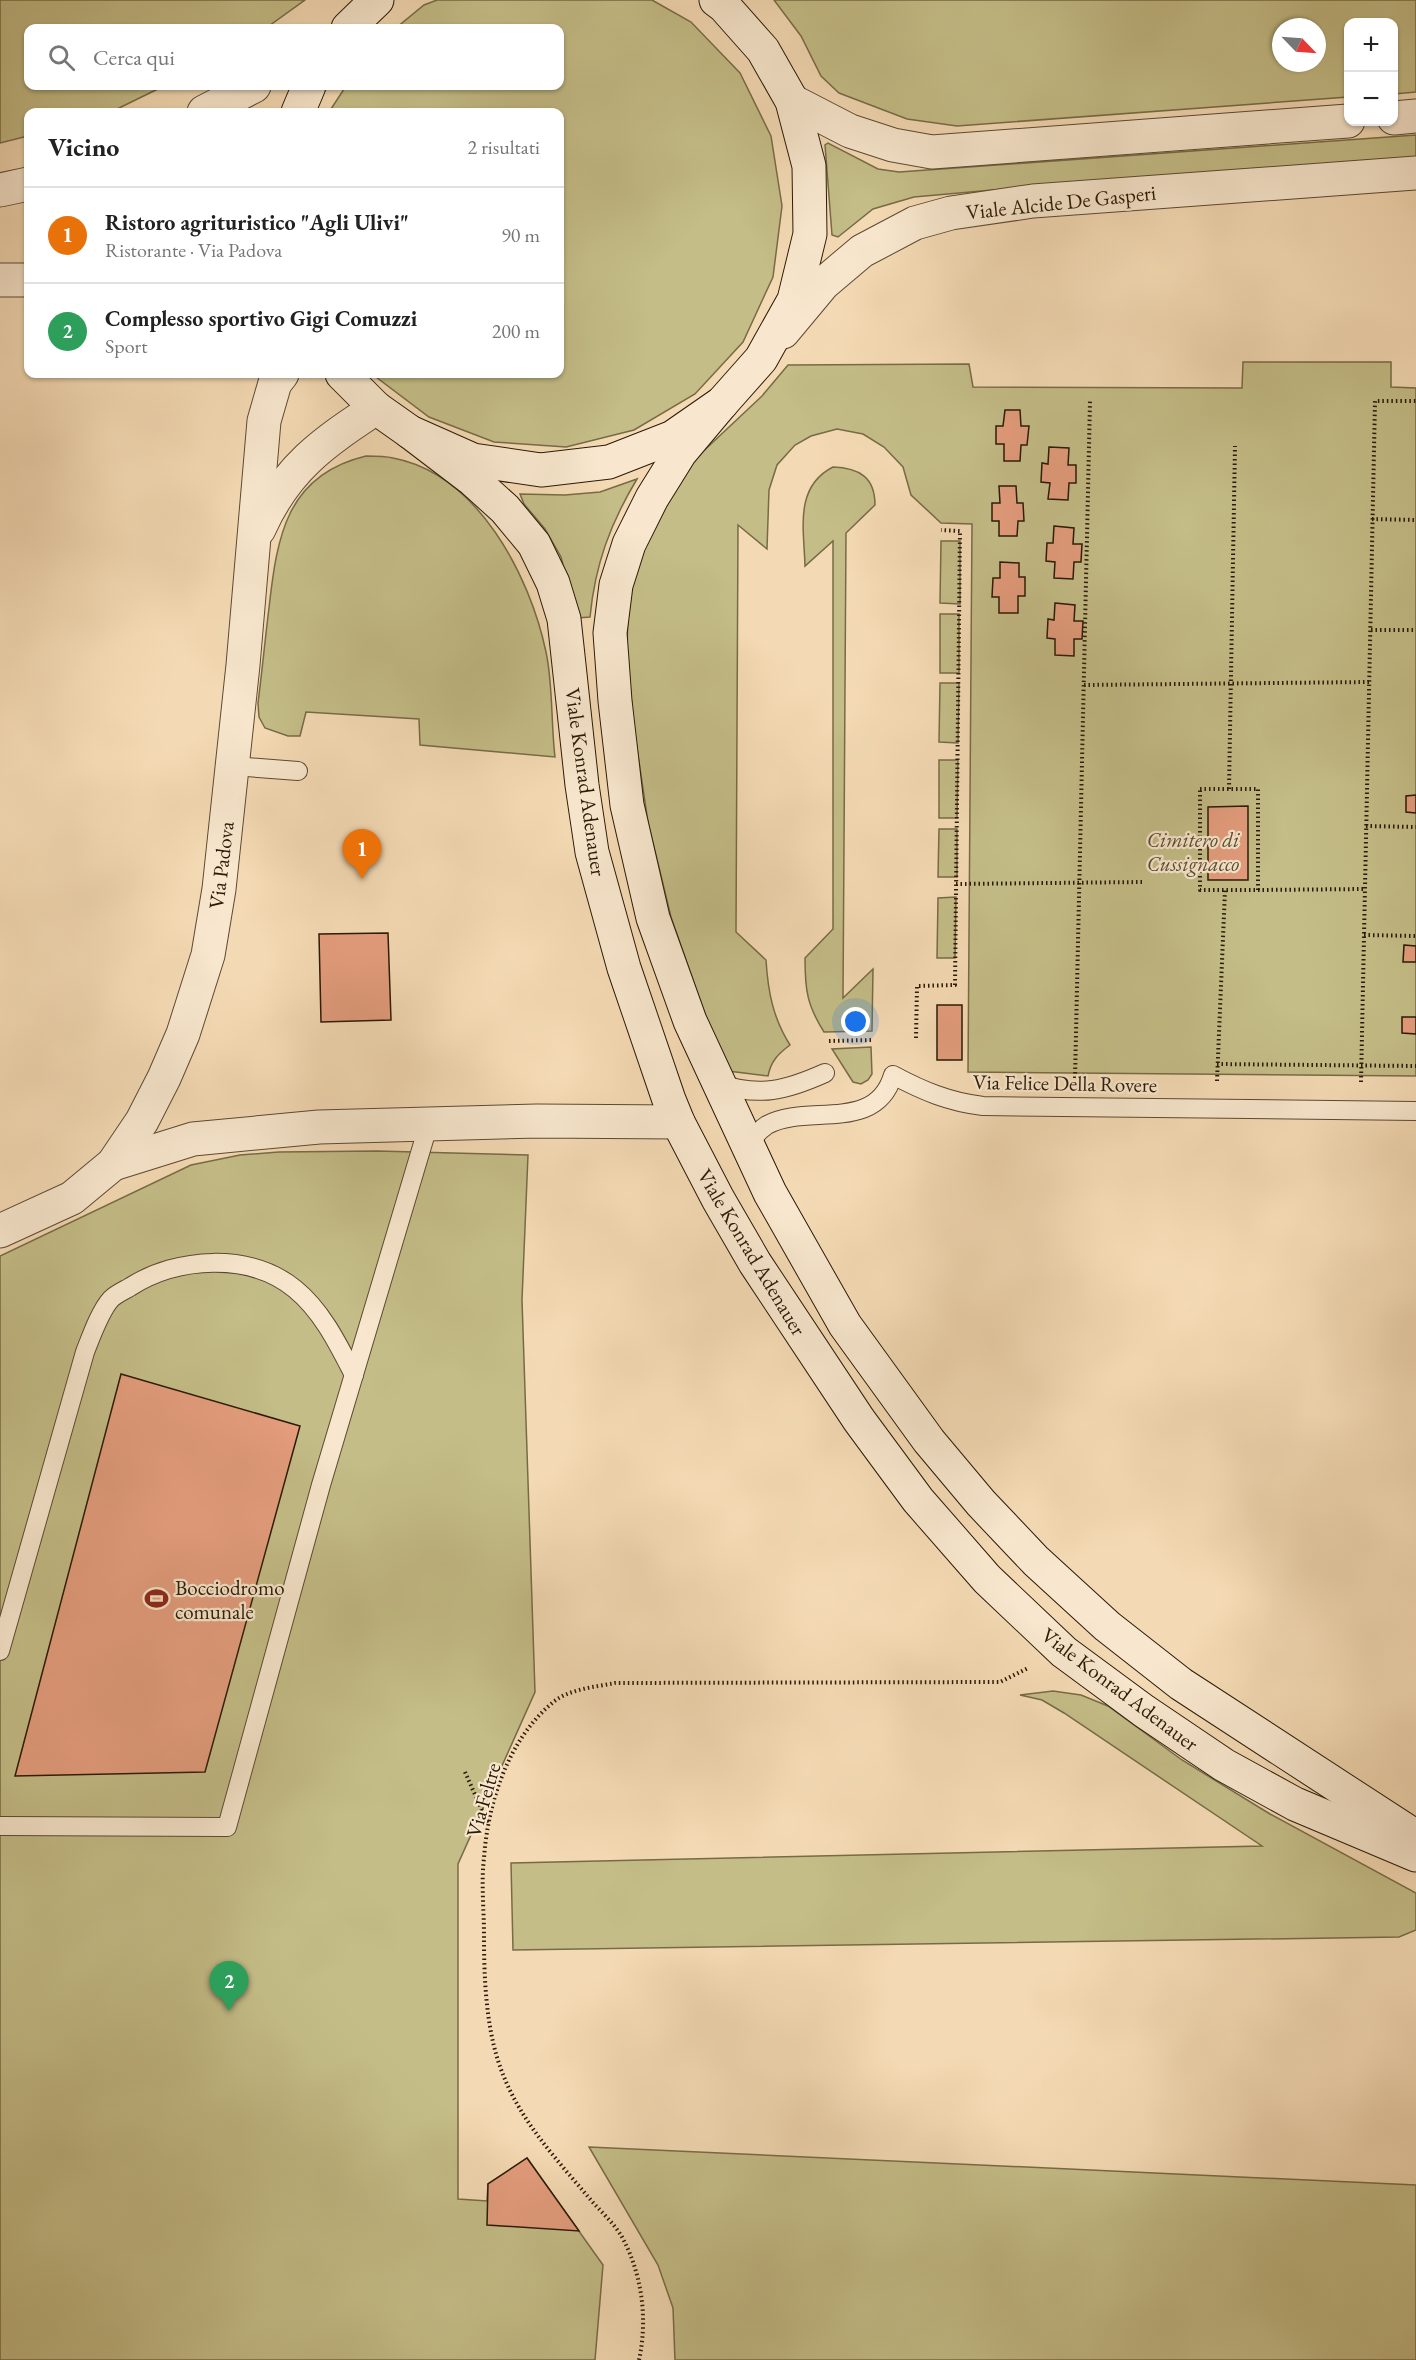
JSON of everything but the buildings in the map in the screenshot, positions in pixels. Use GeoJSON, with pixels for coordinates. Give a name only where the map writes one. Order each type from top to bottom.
{"type":"FeatureCollection","features":[{"type":"Feature","properties":{"kind":"main road"},"geometry":{"type":"LineString","coordinates":[[352,24],[377,0]]}},
{"type":"Feature","properties":{"kind":"main road"},"geometry":{"type":"LineString","coordinates":[[346,378],[376,408],[410,432],[473,460],[541,470],[609,462],[674,437],[722,403],[761,359],[794,300],[810,234],[809,166],[792,100],[763,50],[716,0]]}},
{"type":"Feature","properties":{"kind":"main road"},"geometry":{"type":"LineString","coordinates":[[212,108],[246,90]]}},
{"type":"Feature","properties":{"kind":"main road"},"geometry":{"type":"LineString","coordinates":[[300,108],[307,90]]}},
{"type":"Feature","properties":{"kind":"main road"},"geometry":{"type":"LineString","coordinates":[[792,100],[850,131],[893,145],[932,152],[1344,121]]}},
{"type":"Feature","properties":{"kind":"main road"},"geometry":{"type":"LineString","coordinates":[[1398,118],[1416,116]]}},
{"type":"Feature","properties":{"kind":"main road","name":"Viale Alcide De Gasperi"},"geometry":{"type":"LineString","coordinates":[[761,359],[823,284],[862,251],[915,224],[951,213],[1033,201],[1416,173]]}},
{"type":"Feature","properties":{"kind":"main road"},"geometry":{"type":"LineString","coordinates":[[0,190],[24,185]]}},
{"type":"Feature","properties":{"kind":"main road"},"geometry":{"type":"LineString","coordinates":[[0,280],[24,280]]}},
{"type":"Feature","properties":{"kind":"main road","name":"Via Padova"},"geometry":{"type":"LineString","coordinates":[[0,1231],[72,1198],[113,1164],[142,1121],[183,1034],[205,964],[216,911],[233,766],[264,421],[275,383],[279,378]]}},
{"type":"Feature","properties":{"kind":"main road","name":"Viale Konrad Adenauer"},"geometry":{"type":"LineString","coordinates":[[722,403],[680,453],[652,498],[629,544],[616,585],[610,633],[627,805],[653,918],[690,1021],[748,1146],[785,1221],[845,1325],[929,1441],[981,1503],[1036,1561],[1107,1626],[1181,1684],[1416,1837]]}},
{"type":"Feature","properties":{"kind":"main road","name":"Via Padova"},"geometry":{"type":"LineString","coordinates":[[252,544],[267,512],[284,484],[305,460],[335,435],[376,408]]}},
{"type":"Feature","properties":{"kind":"main road","name":"Viale Konrad Adenauer"},"geometry":{"type":"LineString","coordinates":[[410,432],[473,480],[505,509],[534,544],[553,583],[564,619],[582,785],[592,852],[624,968],[678,1122],[755,1263],[859,1420],[918,1500],[987,1579],[1064,1652],[1224,1765],[1294,1804],[1416,1855]]}},
{"type":"Feature","properties":{"kind":"main road","name":"Via Padova"},"geometry":{"type":"LineString","coordinates":[[113,1164],[193,1139],[319,1127],[537,1121],[678,1122]]}},
{"type":"Feature","properties":{"kind":"lane"},"geometry":{"type":"LineString","coordinates":[[233,766],[298,771]]}},
{"type":"Feature","properties":{"kind":"lane"},"geometry":{"type":"LineString","coordinates":[[718,1083],[735,1089],[755,1092],[782,1090],[825,1072]]}},
{"type":"Feature","properties":{"kind":"lane","name":"Via Felice Della Rovere"},"geometry":{"type":"LineString","coordinates":[[748,1146],[765,1126],[775,1122],[834,1115],[863,1108],[883,1096],[889,1088],[893,1075],[939,1097],[957,1103],[983,1106],[1067,1105],[1416,1111]]}},
{"type":"Feature","properties":{"kind":"lane"},"geometry":{"type":"LineString","coordinates":[[0,1826],[227,1827],[321,1485],[429,1123]]}},
{"type":"Feature","properties":{"kind":"lane"},"geometry":{"type":"LineString","coordinates":[[0,1651],[85,1353],[95,1327],[111,1299],[142,1279],[170,1268],[196,1262],[227,1263],[251,1268],[275,1277],[295,1289],[333,1333],[354,1375]]}},
{"type":"Feature","properties":{"kind":"path"},"geometry":{"type":"LineString","coordinates":[[1075,1073],[1090,401]]}},
{"type":"Feature","properties":{"kind":"path"},"geometry":{"type":"LineString","coordinates":[[1361,1076],[1375,401],[1416,401]]}},
{"type":"Feature","properties":{"kind":"path"},"geometry":{"type":"LineString","coordinates":[[1229,789],[1235,446]]}},
{"type":"Feature","properties":{"kind":"path"},"geometry":{"type":"LineString","coordinates":[[1372,519],[1416,520]]}},
{"type":"Feature","properties":{"kind":"path"},"geometry":{"type":"LineString","coordinates":[[916,1038],[917,986],[955,985],[960,531],[940,530]]}},
{"type":"Feature","properties":{"kind":"path"},"geometry":{"type":"LineString","coordinates":[[1371,630],[1416,630]]}},
{"type":"Feature","properties":{"kind":"path"},"geometry":{"type":"LineString","coordinates":[[1084,685],[1369,682]]}},
{"type":"Feature","properties":{"kind":"path"},"geometry":{"type":"LineString","coordinates":[[1258,890],[1258,789],[1200,789],[1200,890],[1258,890],[1365,889]]}},
{"type":"Feature","properties":{"kind":"path"},"geometry":{"type":"LineString","coordinates":[[1366,826],[1416,827]]}},
{"type":"Feature","properties":{"kind":"path"},"geometry":{"type":"LineString","coordinates":[[956,884],[1144,882]]}},
{"type":"Feature","properties":{"kind":"path"},"geometry":{"type":"LineString","coordinates":[[1217,1075],[1224,890]]}},
{"type":"Feature","properties":{"kind":"path"},"geometry":{"type":"LineString","coordinates":[[1364,935],[1416,936]]}},
{"type":"Feature","properties":{"kind":"path"},"geometry":{"type":"LineString","coordinates":[[829,1041],[872,1040]]}},
{"type":"Feature","properties":{"kind":"path"},"geometry":{"type":"LineString","coordinates":[[1218,1064],[1416,1066]]}},
{"type":"Feature","properties":{"kind":"path","name":"Via Feltre"},"geometry":{"type":"LineString","coordinates":[[639,2360],[643,2343],[643,2304],[637,2270],[621,2236],[528,2123],[504,2077],[491,2027],[484,1980],[483,1859],[488,1824],[499,1783],[514,1751],[532,1722],[553,1701],[581,1690],[615,1683],[1000,1682],[1064,1652]]}},
{"type":"Feature","properties":{"kind":"path"},"geometry":{"type":"LineString","coordinates":[[465,1772],[488,1824]]}},
{"type":"Feature","properties":{"kind":"green space"},"geometry":{"type":"Polygon","coordinates":[[[0,0],[305,0],[272,24],[24,24],[24,90],[156,90],[119,108],[24,108],[24,137],[0,143],[0,0]]]}},
{"type":"Feature","properties":{"kind":"green space"},"geometry":{"type":"Polygon","coordinates":[[[437,0],[652,0],[691,22],[740,73],[771,136],[782,206],[773,277],[743,342],[695,394],[634,430],[566,447],[494,442],[429,417],[377,378],[564,378],[564,108],[332,108],[343,90],[564,90],[564,24],[401,24],[424,5],[437,0]]]}},
{"type":"Feature","properties":{"kind":"green space"},"geometry":{"type":"Polygon","coordinates":[[[774,0],[1416,0],[1416,92],[1398,94],[1398,18],[1344,18],[1344,97],[957,126],[907,119],[839,93],[821,76],[801,36],[774,0]]]}},
{"type":"Feature","properties":{"kind":"green space"},"geometry":{"type":"Polygon","coordinates":[[[1416,135],[1416,158],[914,197],[873,209],[838,237],[832,235],[825,145],[828,143],[878,169],[899,172],[1416,135]]]}},
{"type":"Feature","properties":{"kind":"green space","name":"Cimitero di Cussignacco"},"geometry":{"type":"Polygon","coordinates":[[[1243,362],[1391,362],[1391,387],[1416,388],[1416,1076],[968,1072],[972,524],[941,523],[911,495],[903,467],[884,447],[863,434],[837,429],[811,436],[795,445],[777,465],[769,490],[767,549],[738,525],[736,932],[766,960],[772,1004],[779,1025],[790,1045],[776,1058],[768,1076],[728,1071],[703,1009],[671,917],[648,822],[634,728],[627,653],[628,605],[638,558],[672,490],[695,459],[762,396],[788,365],[969,364],[973,387],[1242,388],[1243,362]]]}},
{"type":"Feature","properties":{"kind":"green space"},"geometry":{"type":"Polygon","coordinates":[[[366,456],[390,457],[423,468],[451,484],[475,506],[495,532],[513,561],[527,592],[546,652],[555,757],[420,745],[419,719],[306,712],[300,736],[288,736],[265,728],[259,717],[258,703],[272,582],[276,557],[290,512],[302,494],[318,478],[339,465],[366,456]]]}},
{"type":"Feature","properties":{"kind":"green space"},"geometry":{"type":"Polygon","coordinates":[[[833,467],[851,469],[864,476],[872,487],[875,505],[846,533],[843,998],[873,969],[872,1031],[824,1032],[808,997],[806,979],[805,958],[833,929],[833,541],[805,566],[803,524],[807,497],[812,486],[821,475],[833,467]]]}},
{"type":"Feature","properties":{"kind":"green space"},"geometry":{"type":"Polygon","coordinates":[[[637,479],[605,545],[592,598],[590,617],[577,618],[561,557],[545,529],[524,504],[520,494],[565,495],[600,492],[637,479]]]}},
{"type":"Feature","properties":{"kind":"green space"},"geometry":{"type":"Polygon","coordinates":[[[941,541],[960,541],[960,604],[940,603],[941,541]]]}},
{"type":"Feature","properties":{"kind":"green space"},"geometry":{"type":"Polygon","coordinates":[[[940,614],[959,614],[959,673],[940,673],[940,614]]]}},
{"type":"Feature","properties":{"kind":"green space"},"geometry":{"type":"Polygon","coordinates":[[[940,683],[959,683],[958,743],[939,742],[940,683]]]}},
{"type":"Feature","properties":{"kind":"green space"},"geometry":{"type":"Polygon","coordinates":[[[939,760],[958,760],[957,818],[939,818],[939,760]]]}},
{"type":"Feature","properties":{"kind":"green space"},"geometry":{"type":"Polygon","coordinates":[[[939,829],[957,829],[957,877],[938,877],[939,829]]]}},
{"type":"Feature","properties":{"kind":"green space"},"geometry":{"type":"Polygon","coordinates":[[[956,897],[955,958],[937,958],[938,898],[956,897]]]}},
{"type":"Feature","properties":{"kind":"green space"},"geometry":{"type":"Polygon","coordinates":[[[871,1047],[872,1074],[861,1084],[853,1082],[832,1049],[871,1047]]]}},
{"type":"Feature","properties":{"kind":"green space"},"geometry":{"type":"Polygon","coordinates":[[[377,1151],[528,1155],[522,1300],[535,1692],[458,1864],[458,2199],[487,2201],[488,2184],[527,2158],[603,2265],[595,2360],[0,2360],[0,1256],[191,1165],[240,1155],[279,1152],[377,1151]]]}},
{"type":"Feature","properties":{"kind":"green space"},"geometry":{"type":"Polygon","coordinates":[[[1053,1691],[1081,1695],[1108,1706],[1182,1760],[1270,1814],[1416,1893],[1416,1930],[1399,1937],[513,1950],[511,1863],[1262,1846],[1064,1713],[1042,1700],[1020,1695],[1053,1691]]]}},
{"type":"Feature","properties":{"kind":"green space"},"geometry":{"type":"Polygon","coordinates":[[[589,2147],[1416,2185],[1416,2360],[675,2360],[673,2308],[658,2265],[589,2147]]]}},
{"type":"Feature","properties":{"kind":"place","name":"Ristoro agrituristico \"Agli Ulivi\""},"geometry":{"type":"Point","coordinates":[362,879]}},
{"type":"Feature","properties":{"kind":"place","name":"Bocciodromo comunale"},"geometry":{"type":"Point","coordinates":[157,1599]}},
{"type":"Feature","properties":{"kind":"place","name":"Complesso sportivo Gigi Comuzzi"},"geometry":{"type":"Point","coordinates":[229,2011]}}]}
